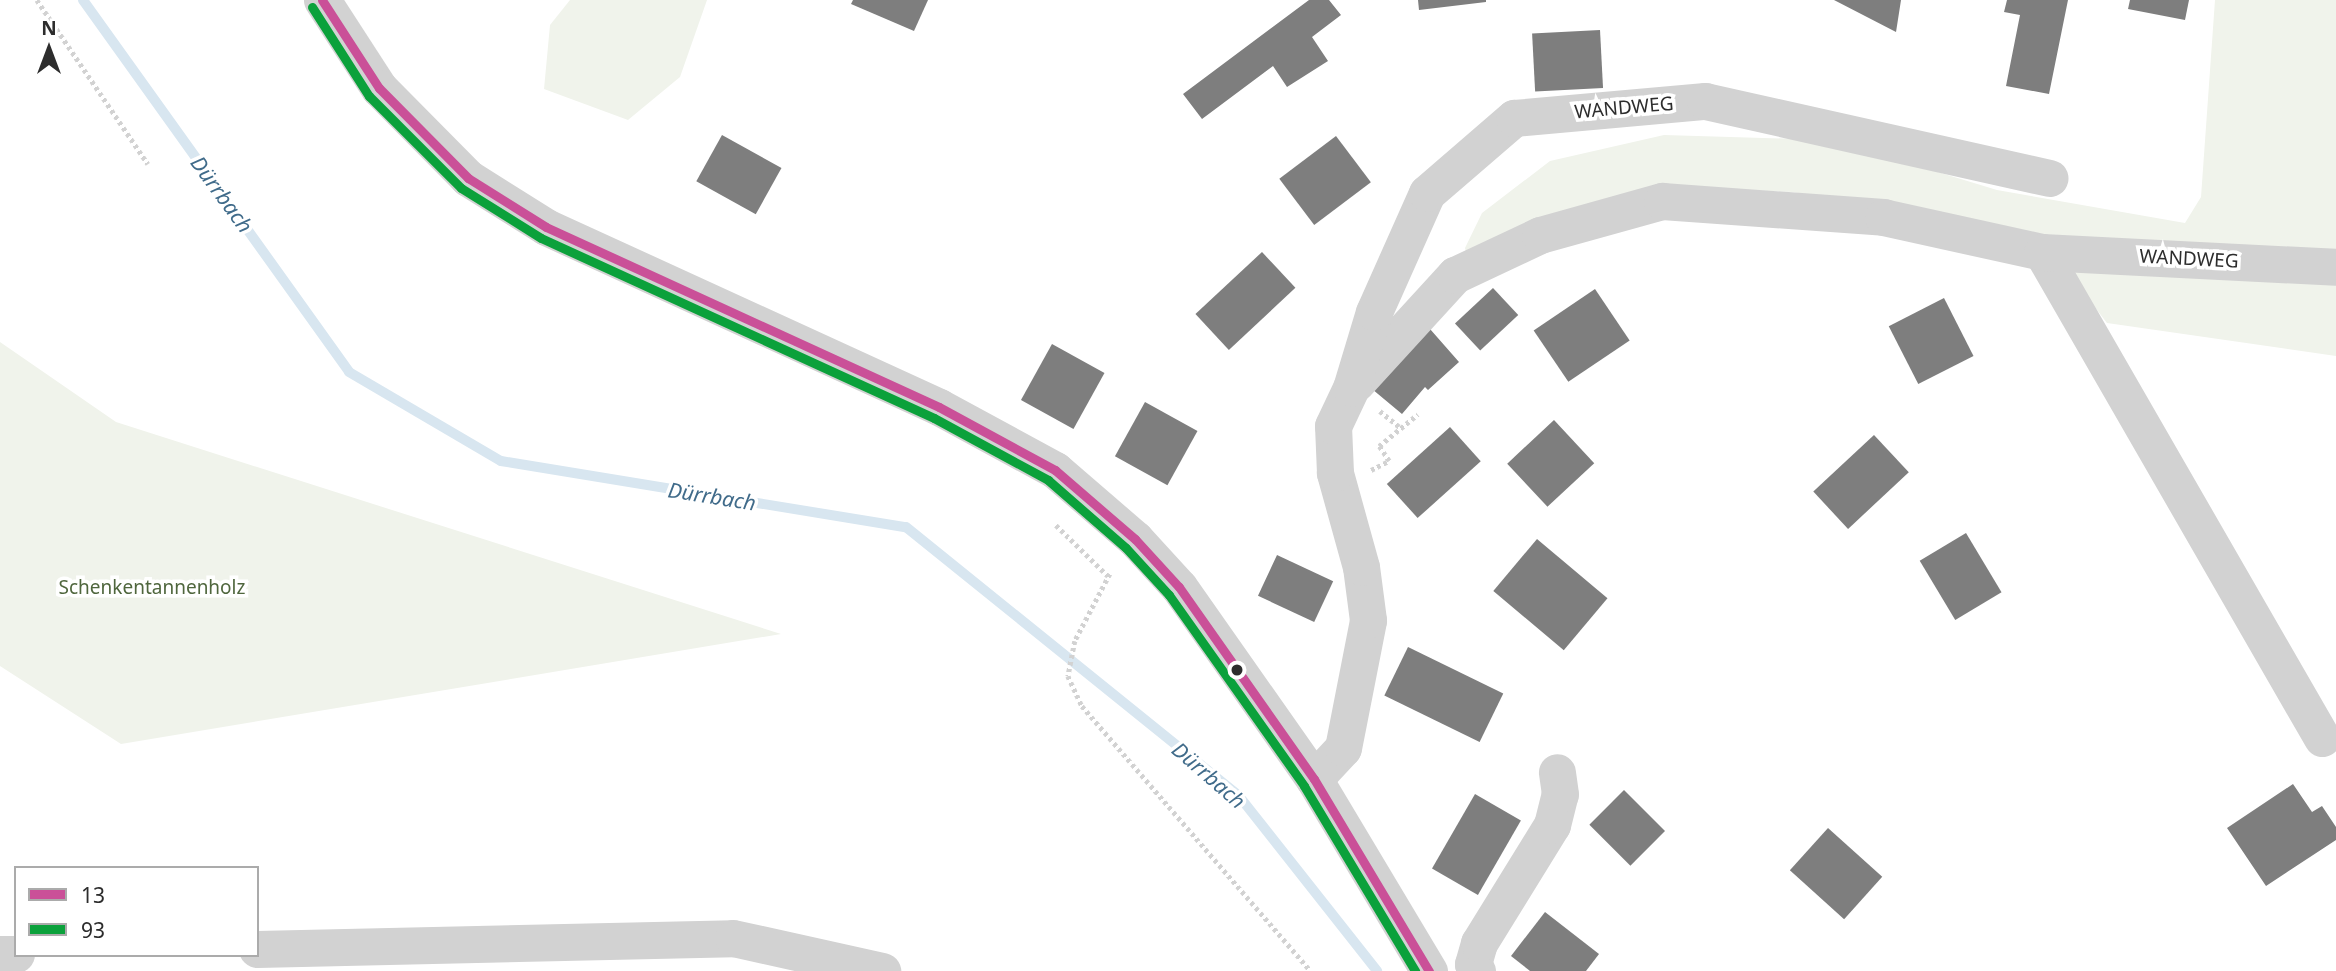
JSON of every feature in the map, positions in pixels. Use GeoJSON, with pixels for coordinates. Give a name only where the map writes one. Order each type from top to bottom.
{"type":"FeatureCollection","features":[{"type":"Feature","properties":{"kind":"street"},"geometry":{"type":"LineString","coordinates":[[322,0],[379,88],[468,178],[546,227],[939,407],[1055,470],[1135,540],[1179,587],[1314,779],[1429,971]]}},
{"type":"Feature","properties":{"kind":"street","name":"WANDWEG"},"geometry":{"type":"LineString","coordinates":[[1314,779],[1343,748],[1368,620],[1361,566],[1335,473],[1333,426],[1351,388],[1374,312],[1427,193],[1514,118],[1705,102],[2050,178]]}},
{"type":"Feature","properties":{"kind":"street","name":"WANDWEG"},"geometry":{"type":"LineString","coordinates":[[1351,388],[1455,275],[1540,235],[1662,201],[1883,217],[2042,252],[2336,267]]}},
{"type":"Feature","properties":{"kind":"street"},"geometry":{"type":"LineString","coordinates":[[2042,252],[2162,456],[2322,738]]}},
{"type":"Feature","properties":{"kind":"street"},"geometry":{"type":"LineString","coordinates":[[1477,971],[1473,964],[1479,943],[1552,825],[1560,794],[1557,772]]}},
{"type":"Feature","properties":{"kind":"street"},"geometry":{"type":"LineString","coordinates":[[259,949],[733,939],[882,971]]}},
{"type":"Feature","properties":{"kind":"path"},"geometry":{"type":"LineString","coordinates":[[37,0],[148,164]]}},
{"type":"Feature","properties":{"kind":"path"},"geometry":{"type":"LineString","coordinates":[[1335,473],[1375,470],[1390,461],[1379,446],[1418,414]]}},
{"type":"Feature","properties":{"kind":"path"},"geometry":{"type":"LineString","coordinates":[[1108,576],[1075,641],[1068,676],[1082,706],[1311,971]]}},
{"type":"Feature","properties":{"kind":"green space"},"geometry":{"type":"Polygon","coordinates":[[[570,0],[707,0],[680,77],[628,120],[544,89],[550,25],[570,0]]]}},
{"type":"Feature","properties":{"kind":"green space"},"geometry":{"type":"Polygon","coordinates":[[[2215,0],[2336,0],[2336,356],[2107,323],[2043,240],[1793,192],[1694,188],[1468,261],[1465,248],[1482,213],[1550,161],[1664,135],[1801,139],[1918,166],[1997,190],[2185,223],[2201,197],[2215,0]]]}},
{"type":"Feature","properties":{"kind":"green space","name":"Schenkentannenholz"},"geometry":{"type":"Polygon","coordinates":[[[0,342],[116,422],[781,634],[121,744],[0,666],[0,342]]]}},
{"type":"Feature","properties":{"kind":"building"},"geometry":{"type":"Polygon","coordinates":[[[853,0],[928,0],[914,31],[851,4],[853,0]]]}},
{"type":"Feature","properties":{"kind":"building"},"geometry":{"type":"Polygon","coordinates":[[[1309,0],[1329,0],[1341,15],[1312,37],[1328,61],[1287,87],[1273,66],[1202,119],[1183,94],[1309,0]]]}},
{"type":"Feature","properties":{"kind":"building"},"geometry":{"type":"Polygon","coordinates":[[[1418,0],[1486,0],[1486,2],[1419,10],[1418,0]]]}},
{"type":"Feature","properties":{"kind":"building"},"geometry":{"type":"Polygon","coordinates":[[[1834,0],[1901,0],[1896,32],[1834,0]]]}},
{"type":"Feature","properties":{"kind":"building"},"geometry":{"type":"Polygon","coordinates":[[[2007,0],[2068,0],[2049,94],[2006,86],[2020,15],[2004,12],[2007,0]]]}},
{"type":"Feature","properties":{"kind":"building"},"geometry":{"type":"Polygon","coordinates":[[[2130,0],[2189,0],[2185,20],[2128,9],[2130,0]]]}},
{"type":"Feature","properties":{"kind":"building"},"geometry":{"type":"Polygon","coordinates":[[[1600,30],[1603,88],[1535,91],[1532,34],[1600,30]]]}},
{"type":"Feature","properties":{"kind":"building"},"geometry":{"type":"Polygon","coordinates":[[[722,135],[781,168],[756,214],[696,181],[722,135]]]}},
{"type":"Feature","properties":{"kind":"building"},"geometry":{"type":"Polygon","coordinates":[[[1336,136],[1371,182],[1314,225],[1279,179],[1336,136]]]}},
{"type":"Feature","properties":{"kind":"building"},"geometry":{"type":"Polygon","coordinates":[[[1262,252],[1295,288],[1229,350],[1195,314],[1262,252]]]}},
{"type":"Feature","properties":{"kind":"building"},"geometry":{"type":"Polygon","coordinates":[[[1493,288],[1518,315],[1480,351],[1455,323],[1493,288]]]}},
{"type":"Feature","properties":{"kind":"building"},"geometry":{"type":"Polygon","coordinates":[[[1595,289],[1630,340],[1568,382],[1534,330],[1595,289]]]}},
{"type":"Feature","properties":{"kind":"building"},"geometry":{"type":"Polygon","coordinates":[[[1944,298],[1974,356],[1918,384],[1889,326],[1944,298]]]}},
{"type":"Feature","properties":{"kind":"building"},"geometry":{"type":"Polygon","coordinates":[[[1430,329],[1459,362],[1428,390],[1425,387],[1402,414],[1372,389],[1430,329]]]}},
{"type":"Feature","properties":{"kind":"building"},"geometry":{"type":"Polygon","coordinates":[[[1052,344],[1104,373],[1073,429],[1021,400],[1052,344]]]}},
{"type":"Feature","properties":{"kind":"building"},"geometry":{"type":"Polygon","coordinates":[[[1145,402],[1197,431],[1167,485],[1115,456],[1145,402]]]}},
{"type":"Feature","properties":{"kind":"building"},"geometry":{"type":"Polygon","coordinates":[[[1554,420],[1594,463],[1547,507],[1507,464],[1554,420]]]}},
{"type":"Feature","properties":{"kind":"building"},"geometry":{"type":"Polygon","coordinates":[[[1450,427],[1481,461],[1418,518],[1387,484],[1450,427]]]}},
{"type":"Feature","properties":{"kind":"building"},"geometry":{"type":"Polygon","coordinates":[[[1874,435],[1909,472],[1848,529],[1813,492],[1874,435]]]}},
{"type":"Feature","properties":{"kind":"building"},"geometry":{"type":"Polygon","coordinates":[[[1966,533],[2002,592],[1955,620],[1920,561],[1966,533]]]}},
{"type":"Feature","properties":{"kind":"building"},"geometry":{"type":"Polygon","coordinates":[[[1537,539],[1607,598],[1564,650],[1493,591],[1537,539]]]}},
{"type":"Feature","properties":{"kind":"building"},"geometry":{"type":"Polygon","coordinates":[[[1277,555],[1333,581],[1314,622],[1258,596],[1277,555]]]}},
{"type":"Feature","properties":{"kind":"building"},"geometry":{"type":"Polygon","coordinates":[[[1408,647],[1503,693],[1480,742],[1384,696],[1408,647]]]}},
{"type":"Feature","properties":{"kind":"building"},"geometry":{"type":"Polygon","coordinates":[[[2293,784],[2312,812],[2322,806],[2336,827],[2336,840],[2266,886],[2227,828],[2293,784]]]}},
{"type":"Feature","properties":{"kind":"building"},"geometry":{"type":"Polygon","coordinates":[[[1624,790],[1665,831],[1630,866],[1589,825],[1624,790]]]}},
{"type":"Feature","properties":{"kind":"building"},"geometry":{"type":"Polygon","coordinates":[[[1475,794],[1521,820],[1478,895],[1432,868],[1475,794]]]}},
{"type":"Feature","properties":{"kind":"building"},"geometry":{"type":"Polygon","coordinates":[[[1828,828],[1882,877],[1844,919],[1790,870],[1828,828]]]}},
{"type":"Feature","properties":{"kind":"building"},"geometry":{"type":"Polygon","coordinates":[[[1545,912],[1599,954],[1586,971],[1530,971],[1511,956],[1545,912]]]}},
{"type":"Feature","properties":{"kind":"waterway","name":"Dürrbach"},"geometry":{"type":"LineString","coordinates":[[83,0],[349,372],[501,461],[906,527],[1239,796],[1377,971]]}},
{"type":"Feature","properties":{"kind":"transit line","name":"13"},"geometry":{"type":"LineString","coordinates":[[322,0],[379,88],[468,178],[546,227],[939,407],[1055,470],[1135,539],[1179,587],[1314,779],[1429,971]]}},
{"type":"Feature","properties":{"kind":"transit line","name":"93"},"geometry":{"type":"LineString","coordinates":[[312,7],[369,96],[461,188],[541,238],[934,418],[1048,480],[1126,548],[1169,595],[1304,786],[1415,971]]}}]}
